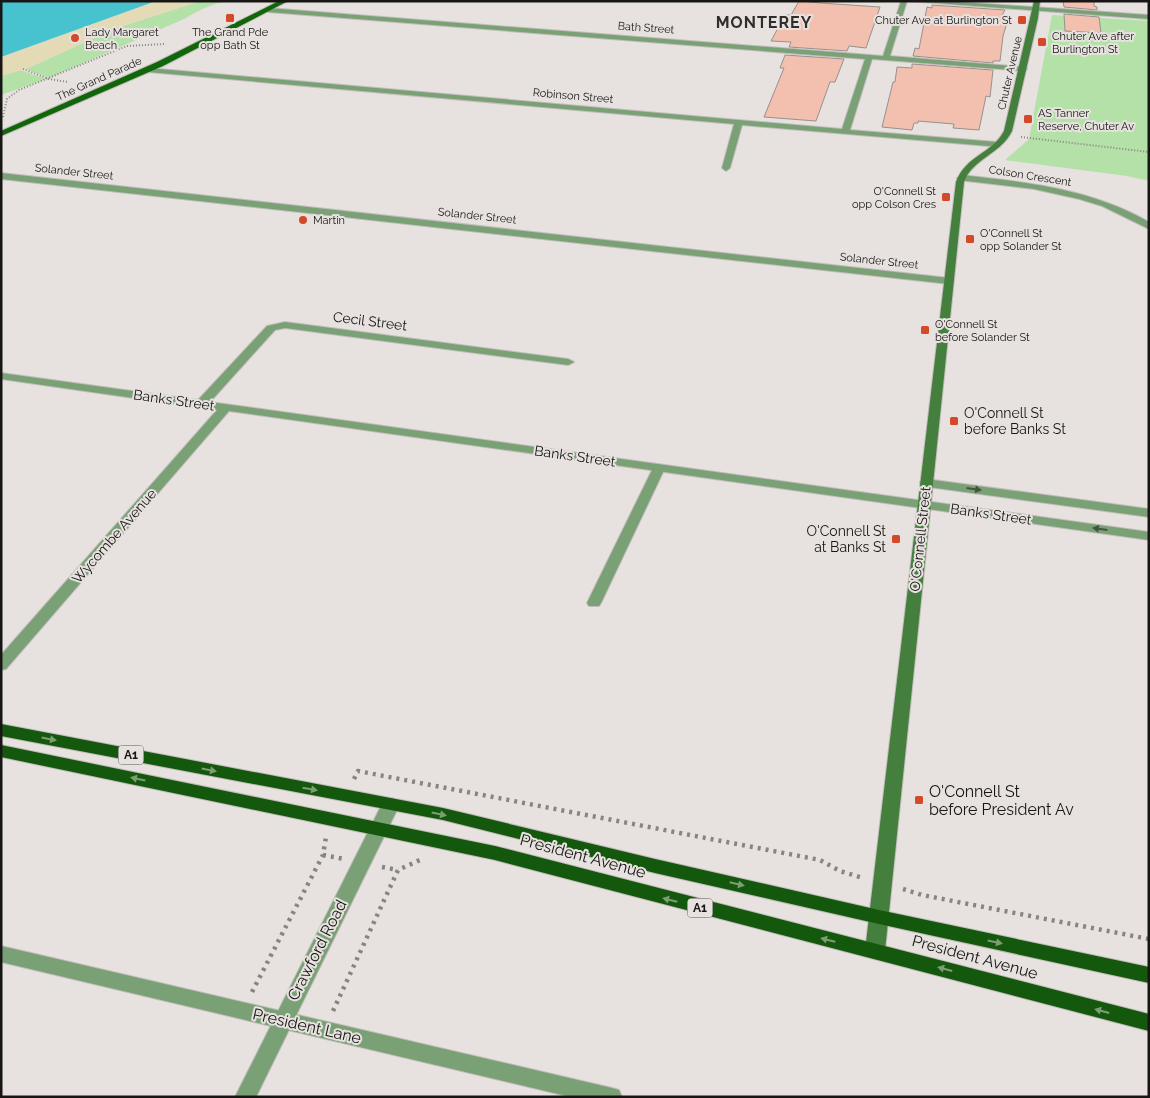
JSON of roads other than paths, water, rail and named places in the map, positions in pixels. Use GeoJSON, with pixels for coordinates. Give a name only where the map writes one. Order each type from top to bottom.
{"type":"FeatureCollection","features":[{"type":"Feature","properties":{"kind":"highway","name":"President Avenue"},"geometry":{"type":"LineString","coordinates":[[1,730],[391,804],[501,827],[655,866],[879,917],[1149,975]]}},
{"type":"Feature","properties":{"kind":"highway","name":"President Avenue"},"geometry":{"type":"LineString","coordinates":[[1,751],[378,828],[495,854],[1149,1023]]}},
{"type":"Feature","properties":{"kind":"main road","name":"The Grand Parade"},"geometry":{"type":"LineString","coordinates":[[1,127],[139,68],[273,1]]}},
{"type":"Feature","properties":{"kind":"main road","name":"The Grand Parade"},"geometry":{"type":"LineString","coordinates":[[1,134],[148,70],[285,1]]}},
{"type":"Feature","properties":{"kind":"main road","name":"Chuter Avenue"},"geometry":{"type":"LineString","coordinates":[[997,145],[1006,137],[1036,6]]}},
{"type":"Feature","properties":{"kind":"main road"},"geometry":{"type":"LineString","coordinates":[[961,178],[964,170],[970,163],[997,145]]}},
{"type":"Feature","properties":{"kind":"main road","name":"O'Connell Street"},"geometry":{"type":"LineString","coordinates":[[875,951],[923,504],[961,178]]}},
{"type":"Feature","properties":{"kind":"street"},"geometry":{"type":"LineString","coordinates":[[886,58],[904,1]]}},
{"type":"Feature","properties":{"kind":"street"},"geometry":{"type":"LineString","coordinates":[[912,1],[1036,6],[1149,17]]}},
{"type":"Feature","properties":{"kind":"street","name":"Bath Street"},"geometry":{"type":"LineString","coordinates":[[268,10],[1022,69]]}},
{"type":"Feature","properties":{"kind":"street"},"geometry":{"type":"LineString","coordinates":[[845,132],[870,57]]}},
{"type":"Feature","properties":{"kind":"street","name":"Robinson Street"},"geometry":{"type":"LineString","coordinates":[[148,70],[997,145]]}},
{"type":"Feature","properties":{"kind":"street"},"geometry":{"type":"LineString","coordinates":[[726,168],[739,122]]}},
{"type":"Feature","properties":{"kind":"street","name":"Solander Street"},"geometry":{"type":"LineString","coordinates":[[1,176],[949,281]]}},
{"type":"Feature","properties":{"kind":"street","name":"Colson Crescent"},"geometry":{"type":"LineString","coordinates":[[961,178],[1027,185],[1078,195],[1122,211],[1149,226]]}},
{"type":"Feature","properties":{"kind":"street","name":"Cecil Street"},"geometry":{"type":"LineString","coordinates":[[201,404],[271,328],[285,325],[568,362]]}},
{"type":"Feature","properties":{"kind":"street","name":"Banks Street"},"geometry":{"type":"LineString","coordinates":[[1,376],[1149,536]]}},
{"type":"Feature","properties":{"kind":"street","name":"Wycombe Avenue"},"geometry":{"type":"LineString","coordinates":[[1,665],[226,407]]}},
{"type":"Feature","properties":{"kind":"street"},"geometry":{"type":"LineString","coordinates":[[594,603],[659,468]]}},
{"type":"Feature","properties":{"kind":"street","name":"Banks Street"},"geometry":{"type":"LineString","coordinates":[[926,483],[1149,513]]}},
{"type":"Feature","properties":{"kind":"street","name":"Crawford Road"},"geometry":{"type":"LineString","coordinates":[[245,1097],[391,804]]}},
{"type":"Feature","properties":{"kind":"street","name":"President Lane"},"geometry":{"type":"LineString","coordinates":[[1,954],[612,1097]]}},
{"type":"Feature","properties":{"kind":"water"},"geometry":{"type":"Polygon","coordinates":[[[1,1],[156,1],[1,57],[1,1]]]}},
{"type":"Feature","properties":{"kind":"place","name":"The Grand Pde opp Bath St"},"geometry":{"type":"Point","coordinates":[230,18]}},
{"type":"Feature","properties":{"kind":"place","name":"Chuter Ave at Burlington St"},"geometry":{"type":"Point","coordinates":[1022,20]}},
{"type":"Feature","properties":{"kind":"place","name":"Lady Margaret Beach"},"geometry":{"type":"Point","coordinates":[75,38]}},
{"type":"Feature","properties":{"kind":"place","name":"Chuter Ave after Burlington St"},"geometry":{"type":"Point","coordinates":[1042,42]}},
{"type":"Feature","properties":{"kind":"place","name":"AS Tanner Reserve, Chuter Av"},"geometry":{"type":"Point","coordinates":[1028,119]}},
{"type":"Feature","properties":{"kind":"place","name":"O'Connell St opp Colson Cres"},"geometry":{"type":"Point","coordinates":[946,197]}},
{"type":"Feature","properties":{"kind":"place","name":"Martin"},"geometry":{"type":"Point","coordinates":[303,220]}},
{"type":"Feature","properties":{"kind":"place","name":"O'Connell St opp Solander St"},"geometry":{"type":"Point","coordinates":[970,239]}},
{"type":"Feature","properties":{"kind":"place","name":"O'Connell St before Solander St"},"geometry":{"type":"Point","coordinates":[925,330]}},
{"type":"Feature","properties":{"kind":"place","name":"O'Connell St before Banks St"},"geometry":{"type":"Point","coordinates":[954,421]}},
{"type":"Feature","properties":{"kind":"place","name":"O'Connell St at Banks St"},"geometry":{"type":"Point","coordinates":[896,539]}},
{"type":"Feature","properties":{"kind":"place","name":"O'Connell St before President Av"},"geometry":{"type":"Point","coordinates":[919,800]}},
{"type":"Feature","properties":{"kind":"district","name":"MONTEREY"},"geometry":{"type":"Point","coordinates":[764,22]}}]}
